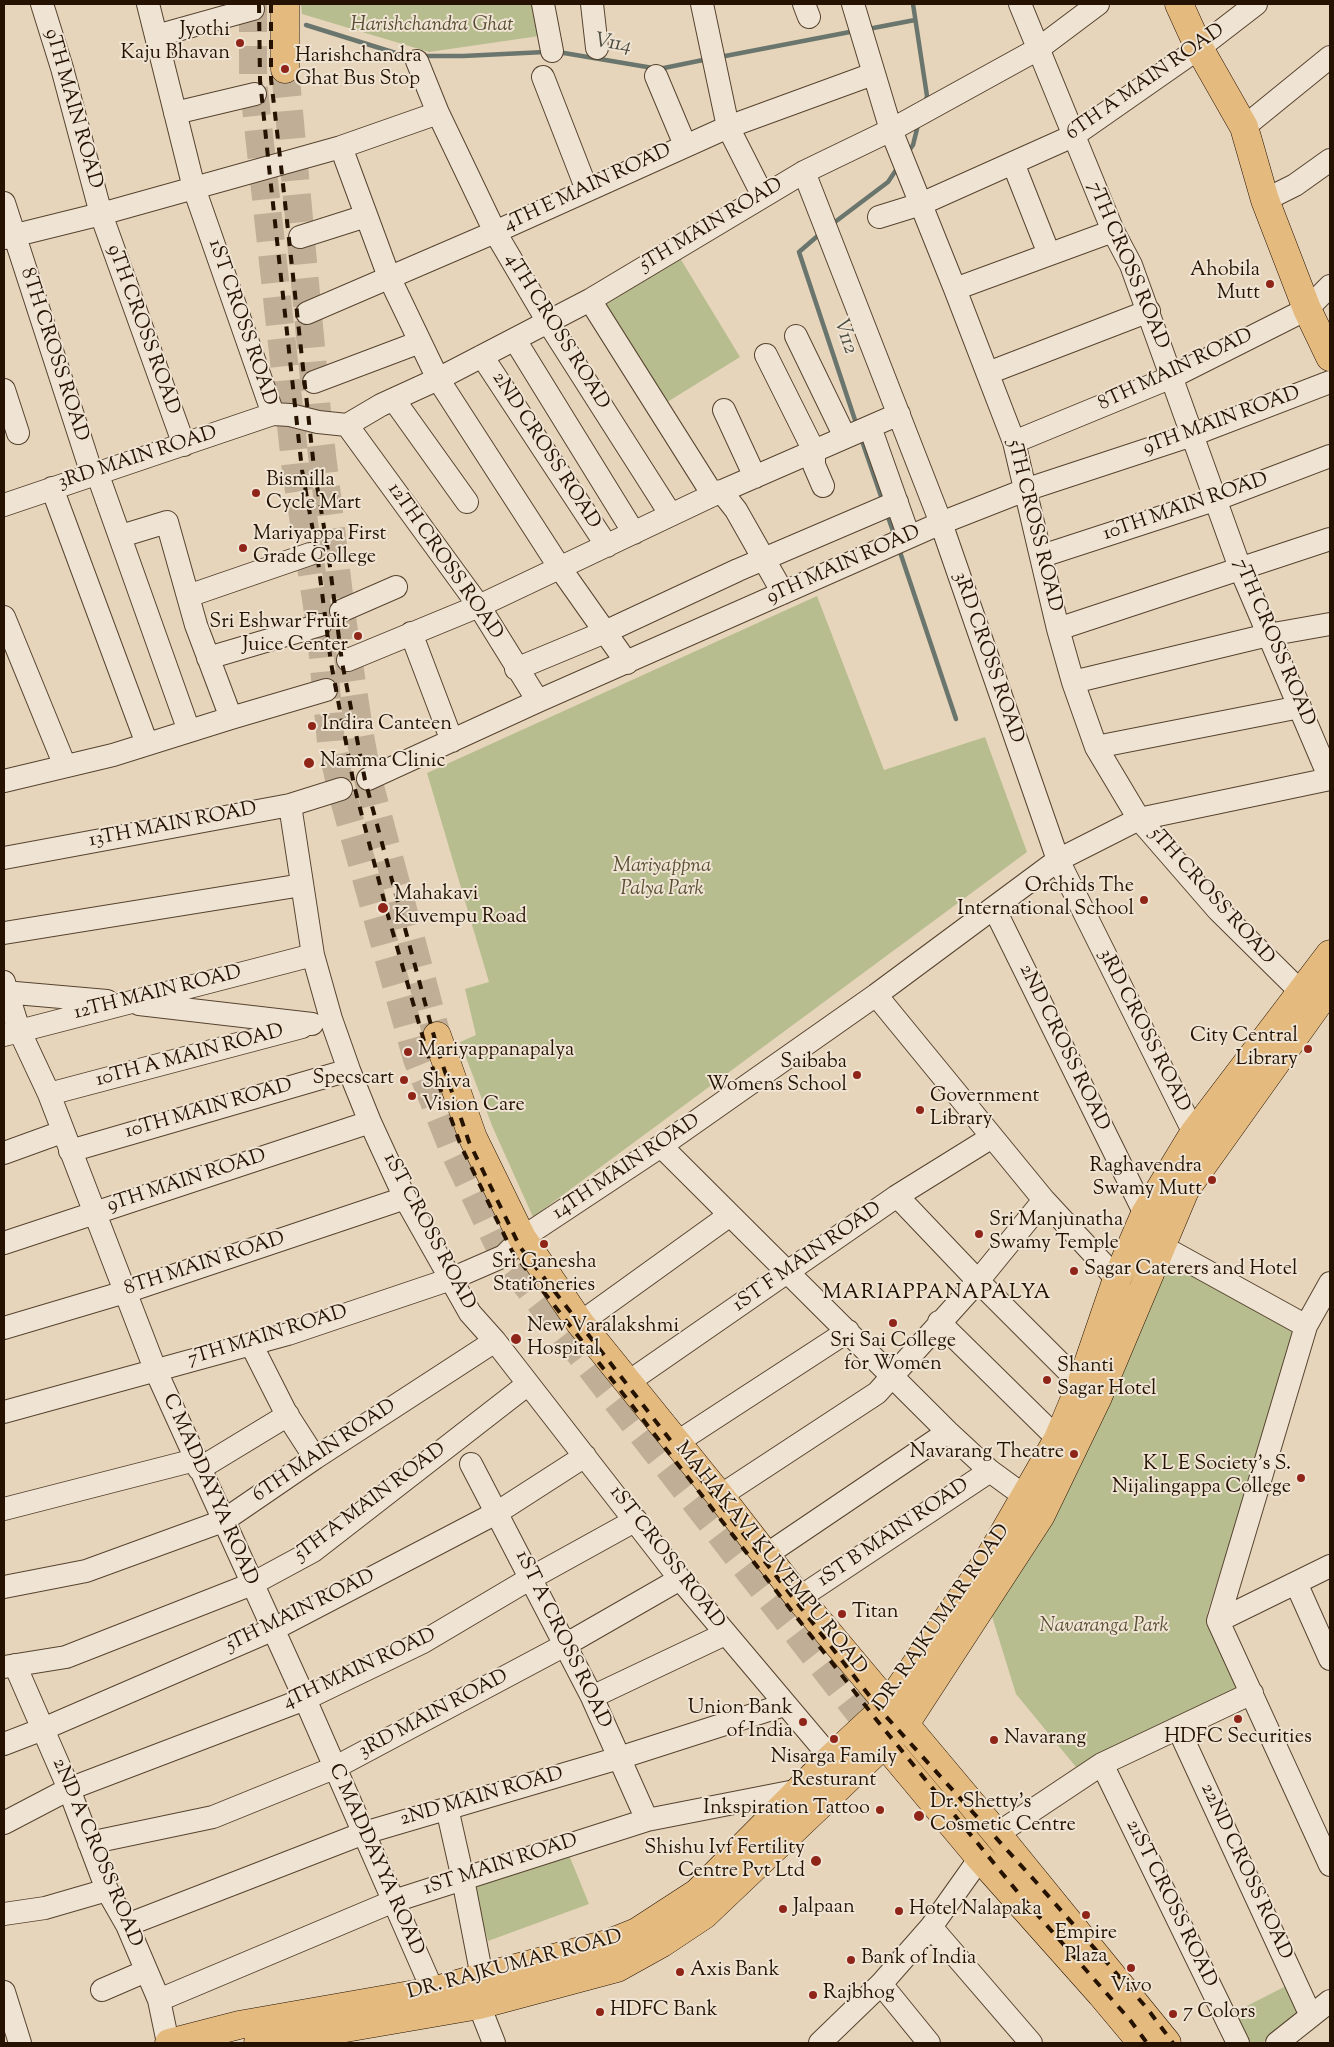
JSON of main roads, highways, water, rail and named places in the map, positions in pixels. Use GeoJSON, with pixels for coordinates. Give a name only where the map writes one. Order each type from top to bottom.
{"type":"FeatureCollection","features":[{"type":"Feature","properties":{"kind":"main road"},"geometry":{"type":"LineString","coordinates":[[285,4],[285,69]]}},
{"type":"Feature","properties":{"kind":"main road"},"geometry":{"type":"LineString","coordinates":[[1179,4],[1199,48],[1244,127],[1265,200],[1307,308],[1330,356]]}},
{"type":"Feature","properties":{"kind":"main road","name":"DR. RAJKUMAR ROAD"},"geometry":{"type":"LineString","coordinates":[[1034,1503],[1081,1384],[1117,1279],[1145,1214],[1194,1133],[1330,954]]}},
{"type":"Feature","properties":{"kind":"main road","name":"DR. RAJKUMAR ROAD"},"geometry":{"type":"LineString","coordinates":[[169,2043],[248,2037],[480,2005],[617,1968],[662,1943],[704,1914],[846,1778],[876,1734],[896,1714],[990,1558],[1034,1503],[1097,1399],[1185,1190],[1330,987]]}},
{"type":"Feature","properties":{"kind":"main road","name":"MAHAKAVI KUVEMPU ROAD"},"geometry":{"type":"LineString","coordinates":[[437,1036],[473,1138],[522,1238],[580,1323],[720,1496],[798,1598],[997,1834],[1167,2043]]}},
{"type":"Feature","properties":{"kind":"main road"},"geometry":{"type":"LineString","coordinates":[[876,1734],[980,1858],[1142,2043]]}},
{"type":"Feature","properties":{"kind":"main road","name":"DR. RAJKUMAR ROAD"},"geometry":{"type":"LineString","coordinates":[[248,2037],[433,1991],[482,1976],[608,1944],[637,1932],[697,1893],[830,1758],[876,1734]]}},
{"type":"Feature","properties":{"kind":"waterway","name":"V112"},"geometry":{"type":"LineString","coordinates":[[913,4],[927,96],[925,103]]}},
{"type":"Feature","properties":{"kind":"waterway","name":"V114"},"geometry":{"type":"LineString","coordinates":[[868,29],[915,20]]}},
{"type":"Feature","properties":{"kind":"waterway","name":"V114"},"geometry":{"type":"LineString","coordinates":[[306,25],[402,55],[413,56]]}},
{"type":"Feature","properties":{"kind":"waterway","name":"V114"},"geometry":{"type":"LineString","coordinates":[[720,57],[855,31]]}},
{"type":"Feature","properties":{"kind":"waterway","name":"V114"},"geometry":{"type":"LineString","coordinates":[[423,56],[545,52]]}},
{"type":"Feature","properties":{"kind":"waterway","name":"V114"},"geometry":{"type":"LineString","coordinates":[[558,52],[659,69],[708,59]]}},
{"type":"Feature","properties":{"kind":"waterway","name":"V112"},"geometry":{"type":"LineString","coordinates":[[908,152],[913,145],[918,125]]}},
{"type":"Feature","properties":{"kind":"waterway","name":"V112"},"geometry":{"type":"LineString","coordinates":[[831,225],[888,182],[898,167]]}},
{"type":"Feature","properties":{"kind":"waterway","name":"V112"},"geometry":{"type":"LineString","coordinates":[[821,233],[799,252],[857,426]]}},
{"type":"Feature","properties":{"kind":"waterway","name":"V112"},"geometry":{"type":"LineString","coordinates":[[861,438],[883,502]]}},
{"type":"Feature","properties":{"kind":"waterway","name":"V112"},"geometry":{"type":"LineString","coordinates":[[887,514],[895,537]]}},
{"type":"Feature","properties":{"kind":"waterway","name":"V112"},"geometry":{"type":"LineString","coordinates":[[899,549],[956,719]]}},
{"type":"Feature","properties":{"kind":"tunnel"},"geometry":{"type":"LineString","coordinates":[[253,4],[253,80],[296,471],[320,625],[331,742],[341,789],[417,1059],[453,1149],[504,1256],[868,1724]]}},
{"type":"Feature","properties":{"kind":"tunnel"},"geometry":{"type":"LineString","coordinates":[[285,69],[318,422],[341,611],[360,736],[368,779],[437,1036]]}},
{"type":"Feature","properties":{"kind":"railway"},"geometry":{"type":"LineString","coordinates":[[259,4],[260,80],[302,470],[317,553],[331,663],[354,785],[387,912],[428,1055],[461,1146],[512,1251],[875,1718],[1020,1895],[1130,2020],[1147,2043]]}},
{"type":"Feature","properties":{"kind":"railway"},"geometry":{"type":"LineString","coordinates":[[271,4],[271,79],[314,468],[328,551],[342,662],[365,780],[438,1051],[469,1142],[520,1247],[882,1712],[1146,2007],[1173,2043]]}},
{"type":"Feature","properties":{"kind":"place","name":"Jyothi Kaju Bhavan"},"geometry":{"type":"Point","coordinates":[240,43]}},
{"type":"Feature","properties":{"kind":"place","name":"Harishchandra Ghat Bus Stop"},"geometry":{"type":"Point","coordinates":[285,69]}},
{"type":"Feature","properties":{"kind":"place","name":"Ahobila Mutt"},"geometry":{"type":"Point","coordinates":[1270,284]}},
{"type":"Feature","properties":{"kind":"place","name":"Bismilla Cycle Mart"},"geometry":{"type":"Point","coordinates":[256,493]}},
{"type":"Feature","properties":{"kind":"place","name":"Mariyappa First Grade College"},"geometry":{"type":"Point","coordinates":[243,548]}},
{"type":"Feature","properties":{"kind":"place","name":"Sri Eshwar Fruit Juice Center"},"geometry":{"type":"Point","coordinates":[358,636]}},
{"type":"Feature","properties":{"kind":"place","name":"Indira Canteen"},"geometry":{"type":"Point","coordinates":[312,726]}},
{"type":"Feature","properties":{"kind":"place","name":"Namma Clinic"},"geometry":{"type":"Point","coordinates":[309,763]}},
{"type":"Feature","properties":{"kind":"place","name":"Orchids The International School"},"geometry":{"type":"Point","coordinates":[1144,900]}},
{"type":"Feature","properties":{"kind":"place","name":"Mahakavi Kuvempu Road"},"geometry":{"type":"Point","coordinates":[383,908]}},
{"type":"Feature","properties":{"kind":"place","name":"City Central Library"},"geometry":{"type":"Point","coordinates":[1308,1049]}},
{"type":"Feature","properties":{"kind":"place","name":"Mariyappanapalya"},"geometry":{"type":"Point","coordinates":[408,1052]}},
{"type":"Feature","properties":{"kind":"place","name":"Saibaba Womens School"},"geometry":{"type":"Point","coordinates":[857,1075]}},
{"type":"Feature","properties":{"kind":"place","name":"Specscart"},"geometry":{"type":"Point","coordinates":[404,1080]}},
{"type":"Feature","properties":{"kind":"place","name":"Shiva Vision Care"},"geometry":{"type":"Point","coordinates":[412,1096]}},
{"type":"Feature","properties":{"kind":"place","name":"Government Library"},"geometry":{"type":"Point","coordinates":[920,1110]}},
{"type":"Feature","properties":{"kind":"place","name":"Raghavendra Swamy Mutt"},"geometry":{"type":"Point","coordinates":[1212,1180]}},
{"type":"Feature","properties":{"kind":"place","name":"Sri Manjunatha Swamy Temple"},"geometry":{"type":"Point","coordinates":[979,1234]}},
{"type":"Feature","properties":{"kind":"place","name":"Sri Ganesha Stationeries"},"geometry":{"type":"Point","coordinates":[544,1244]}},
{"type":"Feature","properties":{"kind":"place","name":"Sagar Caterers and Hotel"},"geometry":{"type":"Point","coordinates":[1074,1271]}},
{"type":"Feature","properties":{"kind":"place","name":"Sri Sai College for Women"},"geometry":{"type":"Point","coordinates":[893,1323]}},
{"type":"Feature","properties":{"kind":"place","name":"New Varalakshmi Hospital"},"geometry":{"type":"Point","coordinates":[516,1339]}},
{"type":"Feature","properties":{"kind":"place","name":"Shanti Sagar Hotel"},"geometry":{"type":"Point","coordinates":[1047,1380]}},
{"type":"Feature","properties":{"kind":"place","name":"Navarang Theatre"},"geometry":{"type":"Point","coordinates":[1074,1454]}},
{"type":"Feature","properties":{"kind":"place","name":"K L E Society's S. Nijalingappa College"},"geometry":{"type":"Point","coordinates":[1301,1478]}},
{"type":"Feature","properties":{"kind":"place","name":"Titan"},"geometry":{"type":"Point","coordinates":[842,1614]}},
{"type":"Feature","properties":{"kind":"place","name":"HDFC Securities"},"geometry":{"type":"Point","coordinates":[1238,1719]}},
{"type":"Feature","properties":{"kind":"place","name":"Union Bank of India"},"geometry":{"type":"Point","coordinates":[803,1722]}},
{"type":"Feature","properties":{"kind":"place","name":"Nisarga Family Resturant"},"geometry":{"type":"Point","coordinates":[834,1739]}},
{"type":"Feature","properties":{"kind":"place","name":"Navarang"},"geometry":{"type":"Point","coordinates":[994,1740]}},
{"type":"Feature","properties":{"kind":"place","name":"Inkspiration Tattoo"},"geometry":{"type":"Point","coordinates":[880,1810]}},
{"type":"Feature","properties":{"kind":"place","name":"Dr. Shetty's Cosmetic Centre"},"geometry":{"type":"Point","coordinates":[919,1816]}},
{"type":"Feature","properties":{"kind":"place","name":"Shishu Ivf Fertility Centre Pvt Ltd"},"geometry":{"type":"Point","coordinates":[816,1861]}},
{"type":"Feature","properties":{"kind":"place","name":"Jalpaan"},"geometry":{"type":"Point","coordinates":[783,1909]}},
{"type":"Feature","properties":{"kind":"place","name":"Hotel Nalapaka"},"geometry":{"type":"Point","coordinates":[899,1911]}},
{"type":"Feature","properties":{"kind":"place","name":"Empire Plaza"},"geometry":{"type":"Point","coordinates":[1086,1915]}},
{"type":"Feature","properties":{"kind":"place","name":"Bank of India"},"geometry":{"type":"Point","coordinates":[851,1960]}},
{"type":"Feature","properties":{"kind":"place","name":"Vivo"},"geometry":{"type":"Point","coordinates":[1131,1968]}},
{"type":"Feature","properties":{"kind":"place","name":"Axis Bank"},"geometry":{"type":"Point","coordinates":[680,1972]}},
{"type":"Feature","properties":{"kind":"place","name":"Rajbhog"},"geometry":{"type":"Point","coordinates":[813,1995]}},
{"type":"Feature","properties":{"kind":"place","name":"HDFC Bank"},"geometry":{"type":"Point","coordinates":[600,2012]}},
{"type":"Feature","properties":{"kind":"place","name":"7 Colors"},"geometry":{"type":"Point","coordinates":[1173,2014]}},
{"type":"Feature","properties":{"kind":"district","name":"MARIAPPANAPALYA"},"geometry":{"type":"Point","coordinates":[937,1294]}},
{"type":"Feature","properties":{"kind":"park label","name":"Harishchandra Ghat"},"geometry":{"type":"Point","coordinates":[432,27]}},
{"type":"Feature","properties":{"kind":"park label","name":"Mariyappna Palya Park"},"geometry":{"type":"Point","coordinates":[662,880]}},
{"type":"Feature","properties":{"kind":"park label","name":"Navaranga Park"},"geometry":{"type":"Point","coordinates":[1104,1628]}}]}
